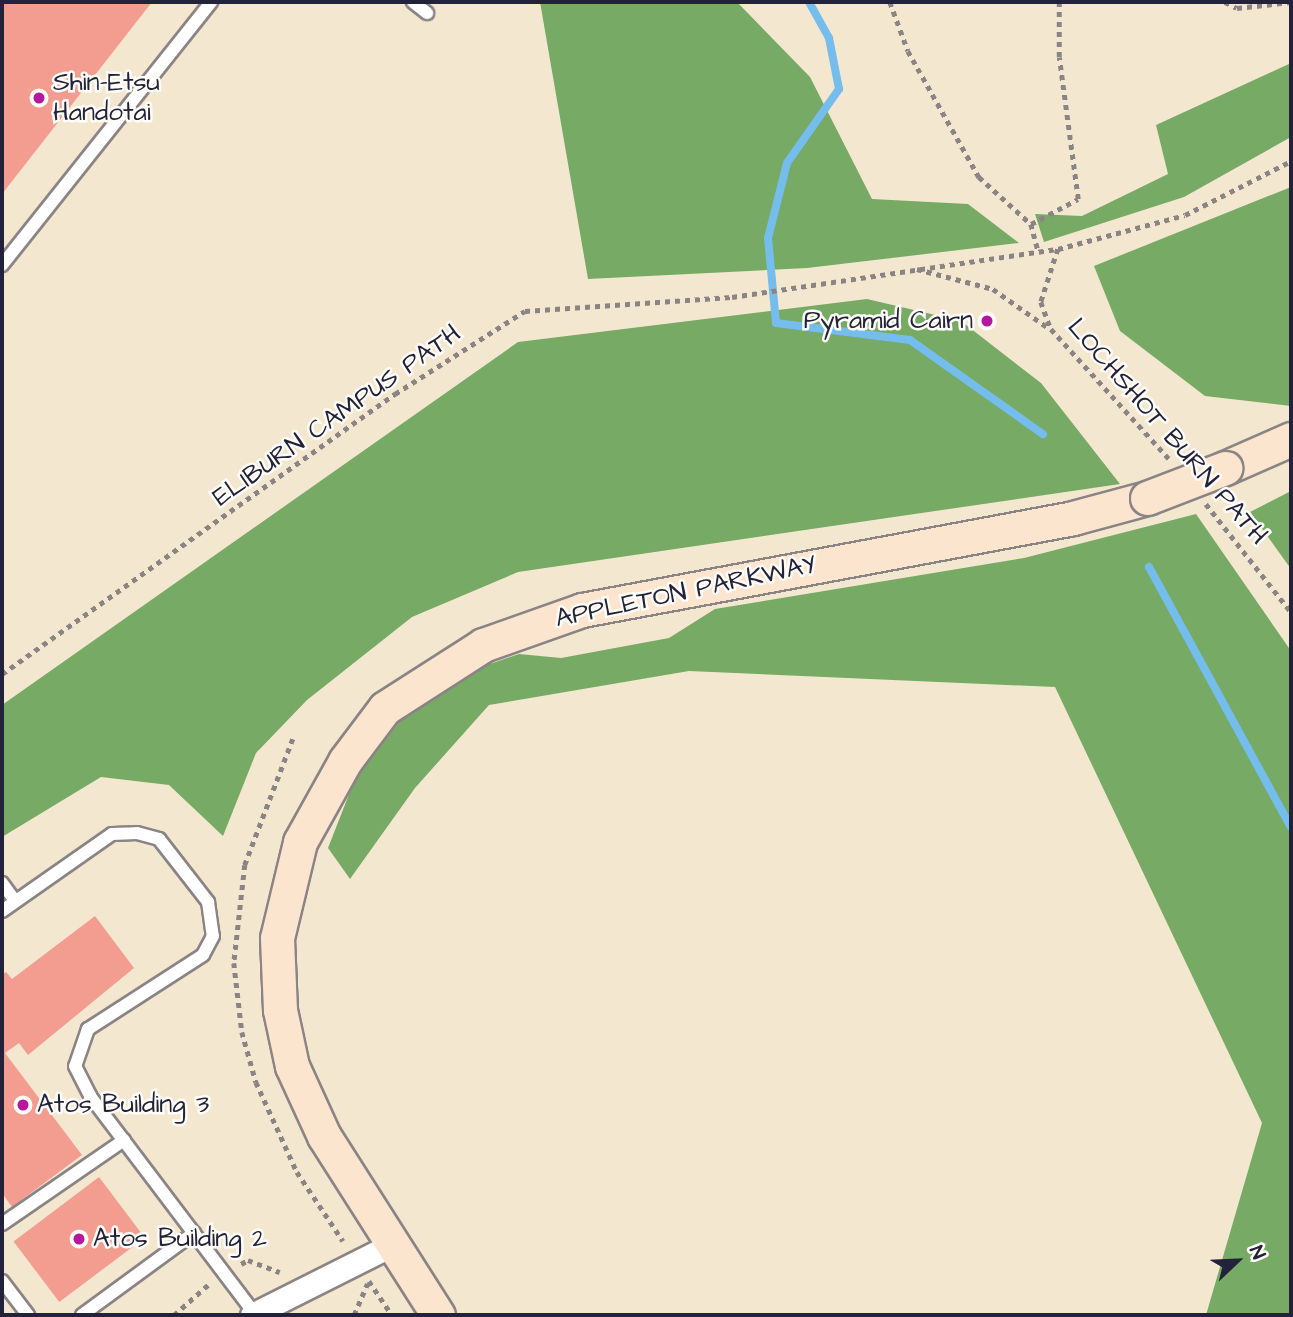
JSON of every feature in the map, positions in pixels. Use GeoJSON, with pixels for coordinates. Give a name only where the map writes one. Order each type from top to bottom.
{"type":"FeatureCollection","features":[{"type":"Feature","properties":{"kind":"street","name":"APPLETON PARKWAY"},"geometry":{"type":"LineString","coordinates":[[438,1315],[391,1245],[300,1090],[280,1010],[277,938],[300,842],[345,761],[385,708],[483,645],[582,610],[1073,518],[1147,498],[1291,439]]}},
{"type":"Feature","properties":{"kind":"street"},"geometry":{"type":"LineString","coordinates":[[253,1314],[391,1245]]}},
{"type":"Feature","properties":{"kind":"lane"},"geometry":{"type":"LineString","coordinates":[[2,265],[211,2]]}},
{"type":"Feature","properties":{"kind":"lane"},"geometry":{"type":"LineString","coordinates":[[413,2],[427,13]]}},
{"type":"Feature","properties":{"kind":"lane"},"geometry":{"type":"LineString","coordinates":[[2,911],[112,834],[137,833],[159,839],[208,902],[213,936],[203,955],[88,1029],[78,1043],[75,1066],[124,1140],[253,1314]]}},
{"type":"Feature","properties":{"kind":"lane"},"geometry":{"type":"LineString","coordinates":[[2,883],[15,901]]}},
{"type":"Feature","properties":{"kind":"lane"},"geometry":{"type":"LineString","coordinates":[[2,1224],[124,1140]]}},
{"type":"Feature","properties":{"kind":"lane"},"geometry":{"type":"LineString","coordinates":[[82,1315],[194,1233]]}},
{"type":"Feature","properties":{"kind":"lane"},"geometry":{"type":"LineString","coordinates":[[2,1281],[28,1315]]}},
{"type":"Feature","properties":{"kind":"path"},"geometry":{"type":"LineString","coordinates":[[890,2],[908,51],[979,177],[1031,224],[1038,251],[1058,249],[1185,215],[1291,161]]}},
{"type":"Feature","properties":{"kind":"path"},"geometry":{"type":"LineString","coordinates":[[1031,224],[1078,199],[1059,57],[1059,2]]}},
{"type":"Feature","properties":{"kind":"path"},"geometry":{"type":"LineString","coordinates":[[1225,2],[1237,8],[1291,2]]}},
{"type":"Feature","properties":{"kind":"path","name":"LOCHSHOT BURN PATH"},"geometry":{"type":"LineString","coordinates":[[1058,249],[1041,302],[1051,330],[1177,468]]}},
{"type":"Feature","properties":{"kind":"path","name":"ELIBURN CAMPUS PATH"},"geometry":{"type":"LineString","coordinates":[[2,674],[395,394],[525,311],[732,297],[1038,251]]}},
{"type":"Feature","properties":{"kind":"path"},"geometry":{"type":"LineString","coordinates":[[913,268],[993,289],[1051,330]]}},
{"type":"Feature","properties":{"kind":"path","name":"LOCHSHOT BURN PATH"},"geometry":{"type":"LineString","coordinates":[[1202,499],[1291,612]]}},
{"type":"Feature","properties":{"kind":"path"},"geometry":{"type":"LineString","coordinates":[[331,1245],[342,1240]]}},
{"type":"Feature","properties":{"kind":"path"},"geometry":{"type":"LineString","coordinates":[[174,1315],[225,1273],[248,1260],[276,1274],[287,1268]]}},
{"type":"Feature","properties":{"kind":"path"},"geometry":{"type":"LineString","coordinates":[[354,1315],[369,1281]]}},
{"type":"Feature","properties":{"kind":"green space"},"geometry":{"type":"Polygon","coordinates":[[[540,2],[737,2],[810,77],[872,199],[968,204],[1019,243],[807,268],[588,279],[540,2]]]}},
{"type":"Feature","properties":{"kind":"green space"},"geometry":{"type":"Polygon","coordinates":[[[1291,63],[1291,137],[1184,197],[1044,242],[1035,214],[1082,216],[1168,174],[1156,125],[1291,63]]]}},
{"type":"Feature","properties":{"kind":"green space"},"geometry":{"type":"Polygon","coordinates":[[[1291,187],[1291,406],[1205,396],[1120,331],[1094,266],[1291,187]]]}},
{"type":"Feature","properties":{"kind":"green space"},"geometry":{"type":"Polygon","coordinates":[[[867,299],[961,321],[1041,383],[1120,484],[518,572],[412,617],[307,700],[256,753],[223,836],[169,785],[101,777],[2,837],[2,705],[518,342],[867,299]]]}},
{"type":"Feature","properties":{"kind":"green space"},"geometry":{"type":"Polygon","coordinates":[[[1291,491],[1291,569],[1250,512],[1291,491]]]}},
{"type":"Feature","properties":{"kind":"green space"},"geometry":{"type":"Polygon","coordinates":[[[1196,514],[1291,651],[1291,1315],[1206,1315],[1262,1123],[1055,687],[689,671],[489,705],[415,788],[350,879],[328,848],[355,779],[407,712],[467,672],[519,654],[561,658],[669,638],[715,609],[1024,558],[1196,514]]]}},
{"type":"Feature","properties":{"kind":"building","name":"Shin-Etsu Handotai"},"geometry":{"type":"Polygon","coordinates":[[[2,2],[152,2],[2,194],[2,2]]]}},
{"type":"Feature","properties":{"kind":"building","name":"Atos Building 3"},"geometry":{"type":"Polygon","coordinates":[[[95,916],[134,968],[28,1055],[19,1043],[5,1053],[82,1155],[12,1207],[2,1193],[2,975],[6,972],[12,979],[95,916]]]}},
{"type":"Feature","properties":{"kind":"building","name":"Atos Building 2"},"geometry":{"type":"Polygon","coordinates":[[[99,1177],[145,1238],[59,1302],[14,1241],[99,1177]]]}},
{"type":"Feature","properties":{"kind":"waterway"},"geometry":{"type":"LineString","coordinates":[[809,2],[829,38],[839,89],[787,163],[768,238],[776,323],[910,340],[1043,434]]}},
{"type":"Feature","properties":{"kind":"waterway"},"geometry":{"type":"LineString","coordinates":[[1149,567],[1291,827]]}},
{"type":"Feature","properties":{"kind":"place","name":"Shin-Etsu Handotai"},"geometry":{"type":"Point","coordinates":[39,98]}},
{"type":"Feature","properties":{"kind":"place","name":"Pyramid Cairn"},"geometry":{"type":"Point","coordinates":[987,321]}},
{"type":"Feature","properties":{"kind":"place","name":"Atos Building 3"},"geometry":{"type":"Point","coordinates":[23,1105]}},
{"type":"Feature","properties":{"kind":"place","name":"Atos Building 2"},"geometry":{"type":"Point","coordinates":[79,1239]}}]}
